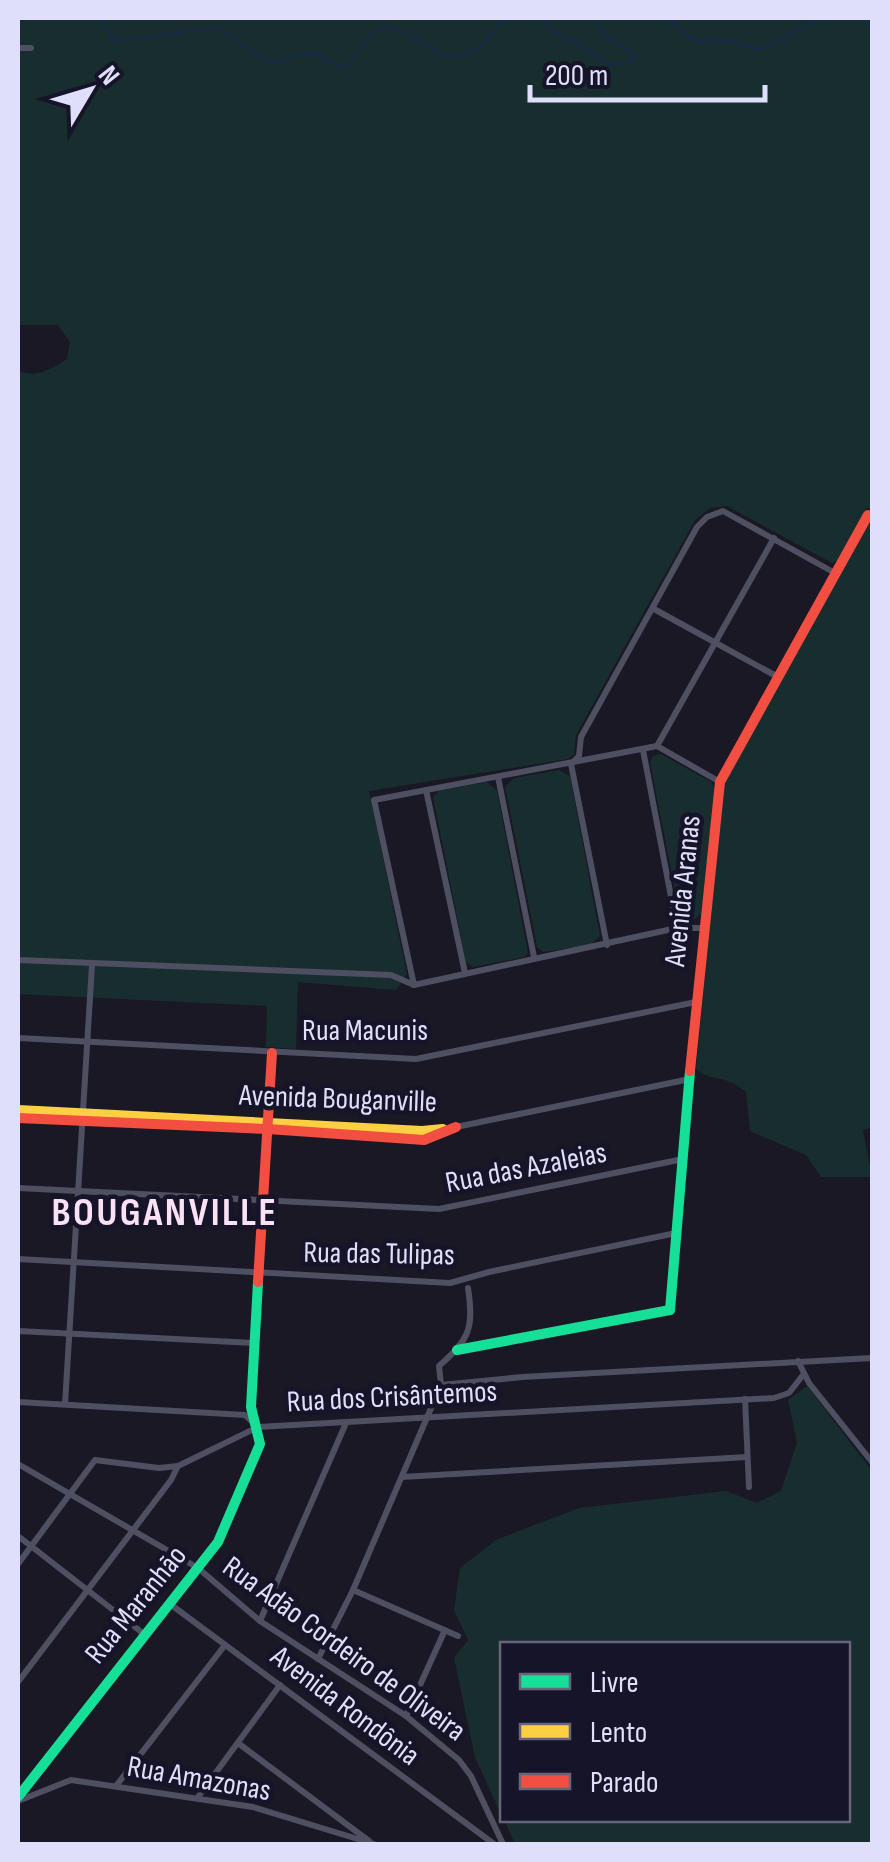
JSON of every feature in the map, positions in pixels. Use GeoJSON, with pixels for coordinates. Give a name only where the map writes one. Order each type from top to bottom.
{"type":"FeatureCollection","features":[{"type":"Feature","properties":{"kind":"street"},"geometry":{"type":"LineString","coordinates":[[18,48],[31,48]]}},
{"type":"Feature","properties":{"kind":"street"},"geometry":{"type":"LineString","coordinates":[[571,764],[579,756],[580,737],[697,527],[707,517],[723,511],[835,574]]}},
{"type":"Feature","properties":{"kind":"street","name":"Avenida Aranas"},"geometry":{"type":"LineString","coordinates":[[457,1350],[670,1310],[696,1002],[720,782],[870,515]]}},
{"type":"Feature","properties":{"kind":"street"},"geometry":{"type":"LineString","coordinates":[[414,985],[374,800],[657,746],[774,538]]}},
{"type":"Feature","properties":{"kind":"street"},"geometry":{"type":"LineString","coordinates":[[654,609],[778,677]]}},
{"type":"Feature","properties":{"kind":"street"},"geometry":{"type":"LineString","coordinates":[[657,746],[720,782]]}},
{"type":"Feature","properties":{"kind":"street"},"geometry":{"type":"LineString","coordinates":[[643,750],[677,928]]}},
{"type":"Feature","properties":{"kind":"street"},"geometry":{"type":"LineString","coordinates":[[571,764],[607,945]]}},
{"type":"Feature","properties":{"kind":"street"},"geometry":{"type":"LineString","coordinates":[[498,777],[534,958]]}},
{"type":"Feature","properties":{"kind":"street"},"geometry":{"type":"LineString","coordinates":[[426,790],[465,973]]}},
{"type":"Feature","properties":{"kind":"street"},"geometry":{"type":"LineString","coordinates":[[18,960],[390,975],[414,985],[677,928],[704,928]]}},
{"type":"Feature","properties":{"kind":"street"},"geometry":{"type":"LineString","coordinates":[[66,1404],[92,964]]}},
{"type":"Feature","properties":{"kind":"street","name":"Rua Macunis"},"geometry":{"type":"LineString","coordinates":[[18,1038],[416,1059],[696,1002]]}},
{"type":"Feature","properties":{"kind":"street","name":"Rua Maranhão"},"geometry":{"type":"LineString","coordinates":[[18,1799],[218,1542],[260,1444],[251,1407],[272,1053]]}},
{"type":"Feature","properties":{"kind":"street"},"geometry":{"type":"LineString","coordinates":[[456,1128],[690,1079]]}},
{"type":"Feature","properties":{"kind":"street","name":"Avenida Bouganville"},"geometry":{"type":"LineString","coordinates":[[18,1110],[83,1118]]}},
{"type":"Feature","properties":{"kind":"street","name":"Avenida Bouganville"},"geometry":{"type":"LineString","coordinates":[[18,1118],[268,1125],[424,1140],[456,1128]]}},
{"type":"Feature","properties":{"kind":"street","name":"Rua das Azaleias"},"geometry":{"type":"LineString","coordinates":[[18,1188],[440,1209],[683,1159]]}},
{"type":"Feature","properties":{"kind":"street","name":"Rua das Tulipas"},"geometry":{"type":"LineString","coordinates":[[18,1259],[450,1284],[489,1272],[676,1234]]}},
{"type":"Feature","properties":{"kind":"street"},"geometry":{"type":"LineString","coordinates":[[318,1659],[353,1590],[441,1386],[439,1366],[470,1331],[473,1318],[468,1288]]}},
{"type":"Feature","properties":{"kind":"street"},"geometry":{"type":"LineString","coordinates":[[18,1331],[254,1344]]}},
{"type":"Feature","properties":{"kind":"street"},"geometry":{"type":"LineString","coordinates":[[441,1386],[522,1376],[872,1358]]}},
{"type":"Feature","properties":{"kind":"street"},"geometry":{"type":"LineString","coordinates":[[798,1362],[803,1375],[872,1462]]}},
{"type":"Feature","properties":{"kind":"street","name":"Rua dos Crisântemos"},"geometry":{"type":"LineString","coordinates":[[18,1402],[245,1415],[258,1427],[774,1398],[789,1393],[803,1375]]}},
{"type":"Feature","properties":{"kind":"street"},"geometry":{"type":"LineString","coordinates":[[744,1399],[749,1487]]}},
{"type":"Feature","properties":{"kind":"street"},"geometry":{"type":"LineString","coordinates":[[260,1621],[346,1423]]}},
{"type":"Feature","properties":{"kind":"street"},"geometry":{"type":"LineString","coordinates":[[18,1564],[96,1460],[159,1468],[178,1466],[258,1427]]}},
{"type":"Feature","properties":{"kind":"street"},"geometry":{"type":"LineString","coordinates":[[402,1476],[747,1457]]}},
{"type":"Feature","properties":{"kind":"street","name":"Rua Adão Cordeiro de Oliveira"},"geometry":{"type":"LineString","coordinates":[[18,1464],[198,1568],[260,1621],[406,1716],[472,1776],[503,1844]]}},
{"type":"Feature","properties":{"kind":"street"},"geometry":{"type":"LineString","coordinates":[[18,1682],[172,1480],[178,1466]]}},
{"type":"Feature","properties":{"kind":"street"},"geometry":{"type":"LineString","coordinates":[[18,1536],[144,1634]]}},
{"type":"Feature","properties":{"kind":"street"},"geometry":{"type":"LineString","coordinates":[[353,1590],[458,1636]]}},
{"type":"Feature","properties":{"kind":"street","name":"Avenida Rondônia"},"geometry":{"type":"LineString","coordinates":[[169,1603],[492,1844]]}},
{"type":"Feature","properties":{"kind":"street"},"geometry":{"type":"LineString","coordinates":[[406,1716],[444,1630]]}},
{"type":"Feature","properties":{"kind":"street"},"geometry":{"type":"LineString","coordinates":[[116,1787],[225,1645]]}},
{"type":"Feature","properties":{"kind":"street"},"geometry":{"type":"LineString","coordinates":[[197,1798],[280,1685]]}},
{"type":"Feature","properties":{"kind":"street"},"geometry":{"type":"LineString","coordinates":[[238,1743],[374,1844]]}},
{"type":"Feature","properties":{"kind":"street","name":"Rua Amazonas"},"geometry":{"type":"LineString","coordinates":[[18,1799],[71,1780],[254,1807],[374,1844]]}},
{"type":"Feature","properties":{"kind":"green space"},"geometry":{"type":"Polygon","coordinates":[[[18,18],[872,18],[872,510],[867,508],[838,560],[832,563],[727,506],[710,508],[695,520],[576,735],[574,754],[568,759],[369,791],[407,974],[396,990],[298,982],[296,1049],[266,1047],[267,1006],[18,994],[18,371],[38,373],[55,366],[67,359],[70,342],[58,325],[18,325],[18,18]]]}},
{"type":"Feature","properties":{"kind":"green space"},"geometry":{"type":"Polygon","coordinates":[[[872,517],[872,1127],[863,1130],[872,1177],[821,1177],[806,1155],[750,1131],[746,1092],[696,1069],[724,784],[872,517]]]}},
{"type":"Feature","properties":{"kind":"green space"},"geometry":{"type":"Polygon","coordinates":[[[661,754],[711,782],[715,789],[701,914],[688,924],[680,916],[650,762],[653,756],[661,754]]]}},
{"type":"Feature","properties":{"kind":"green space"},"geometry":{"type":"Polygon","coordinates":[[[559,770],[570,776],[600,936],[590,945],[543,952],[537,947],[505,787],[514,778],[559,770]]]}},
{"type":"Feature","properties":{"kind":"green space"},"geometry":{"type":"Polygon","coordinates":[[[487,782],[497,791],[528,953],[473,967],[466,962],[433,797],[439,791],[487,782]]]}},
{"type":"Feature","properties":{"kind":"green space"},"geometry":{"type":"Polygon","coordinates":[[[807,1386],[872,1471],[872,1844],[515,1844],[505,1822],[850,1822],[850,1642],[500,1642],[500,1813],[475,1757],[454,1658],[468,1640],[454,1610],[460,1568],[496,1540],[579,1508],[726,1491],[757,1503],[781,1491],[797,1443],[788,1400],[807,1386]]]}},
{"type":"Feature","properties":{"kind":"waterway"},"geometry":{"type":"LineString","coordinates":[[101,18],[114,41],[217,27],[274,62],[309,52],[343,68],[384,26],[405,32],[446,57],[478,50],[500,23],[515,18]]}},
{"type":"Feature","properties":{"kind":"waterway"},"geometry":{"type":"LineString","coordinates":[[540,18],[554,32],[577,42],[607,64],[628,63],[637,56],[603,35],[594,18]]}},
{"type":"Feature","properties":{"kind":"waterway"},"geometry":{"type":"LineString","coordinates":[[666,18],[696,41],[731,40],[759,50],[821,18]]}},
{"type":"Feature","properties":{"kind":"waterway"},"geometry":{"type":"LineString","coordinates":[[861,18],[872,25]]}},
{"type":"Feature","properties":{"kind":"traffic: fast"},"geometry":{"type":"LineString","coordinates":[[457,1350],[670,1310],[690,1071]]}},
{"type":"Feature","properties":{"kind":"traffic: fast"},"geometry":{"type":"LineString","coordinates":[[18,1797],[218,1542],[260,1444],[251,1407],[258,1282]]}},
{"type":"Feature","properties":{"kind":"traffic: slow"},"geometry":{"type":"LineString","coordinates":[[18,1110],[443,1129]]}},
{"type":"Feature","properties":{"kind":"traffic: jam"},"geometry":{"type":"LineString","coordinates":[[690,1071],[720,782],[868,515],[872,516]]}},
{"type":"Feature","properties":{"kind":"traffic: jam"},"geometry":{"type":"LineString","coordinates":[[258,1282],[272,1053]]}},
{"type":"Feature","properties":{"kind":"traffic: jam"},"geometry":{"type":"LineString","coordinates":[[18,1118],[424,1140],[456,1127]]}},
{"type":"Feature","properties":{"kind":"district","name":"BOUGANVILLE"},"geometry":{"type":"Point","coordinates":[165,1213]}}]}
